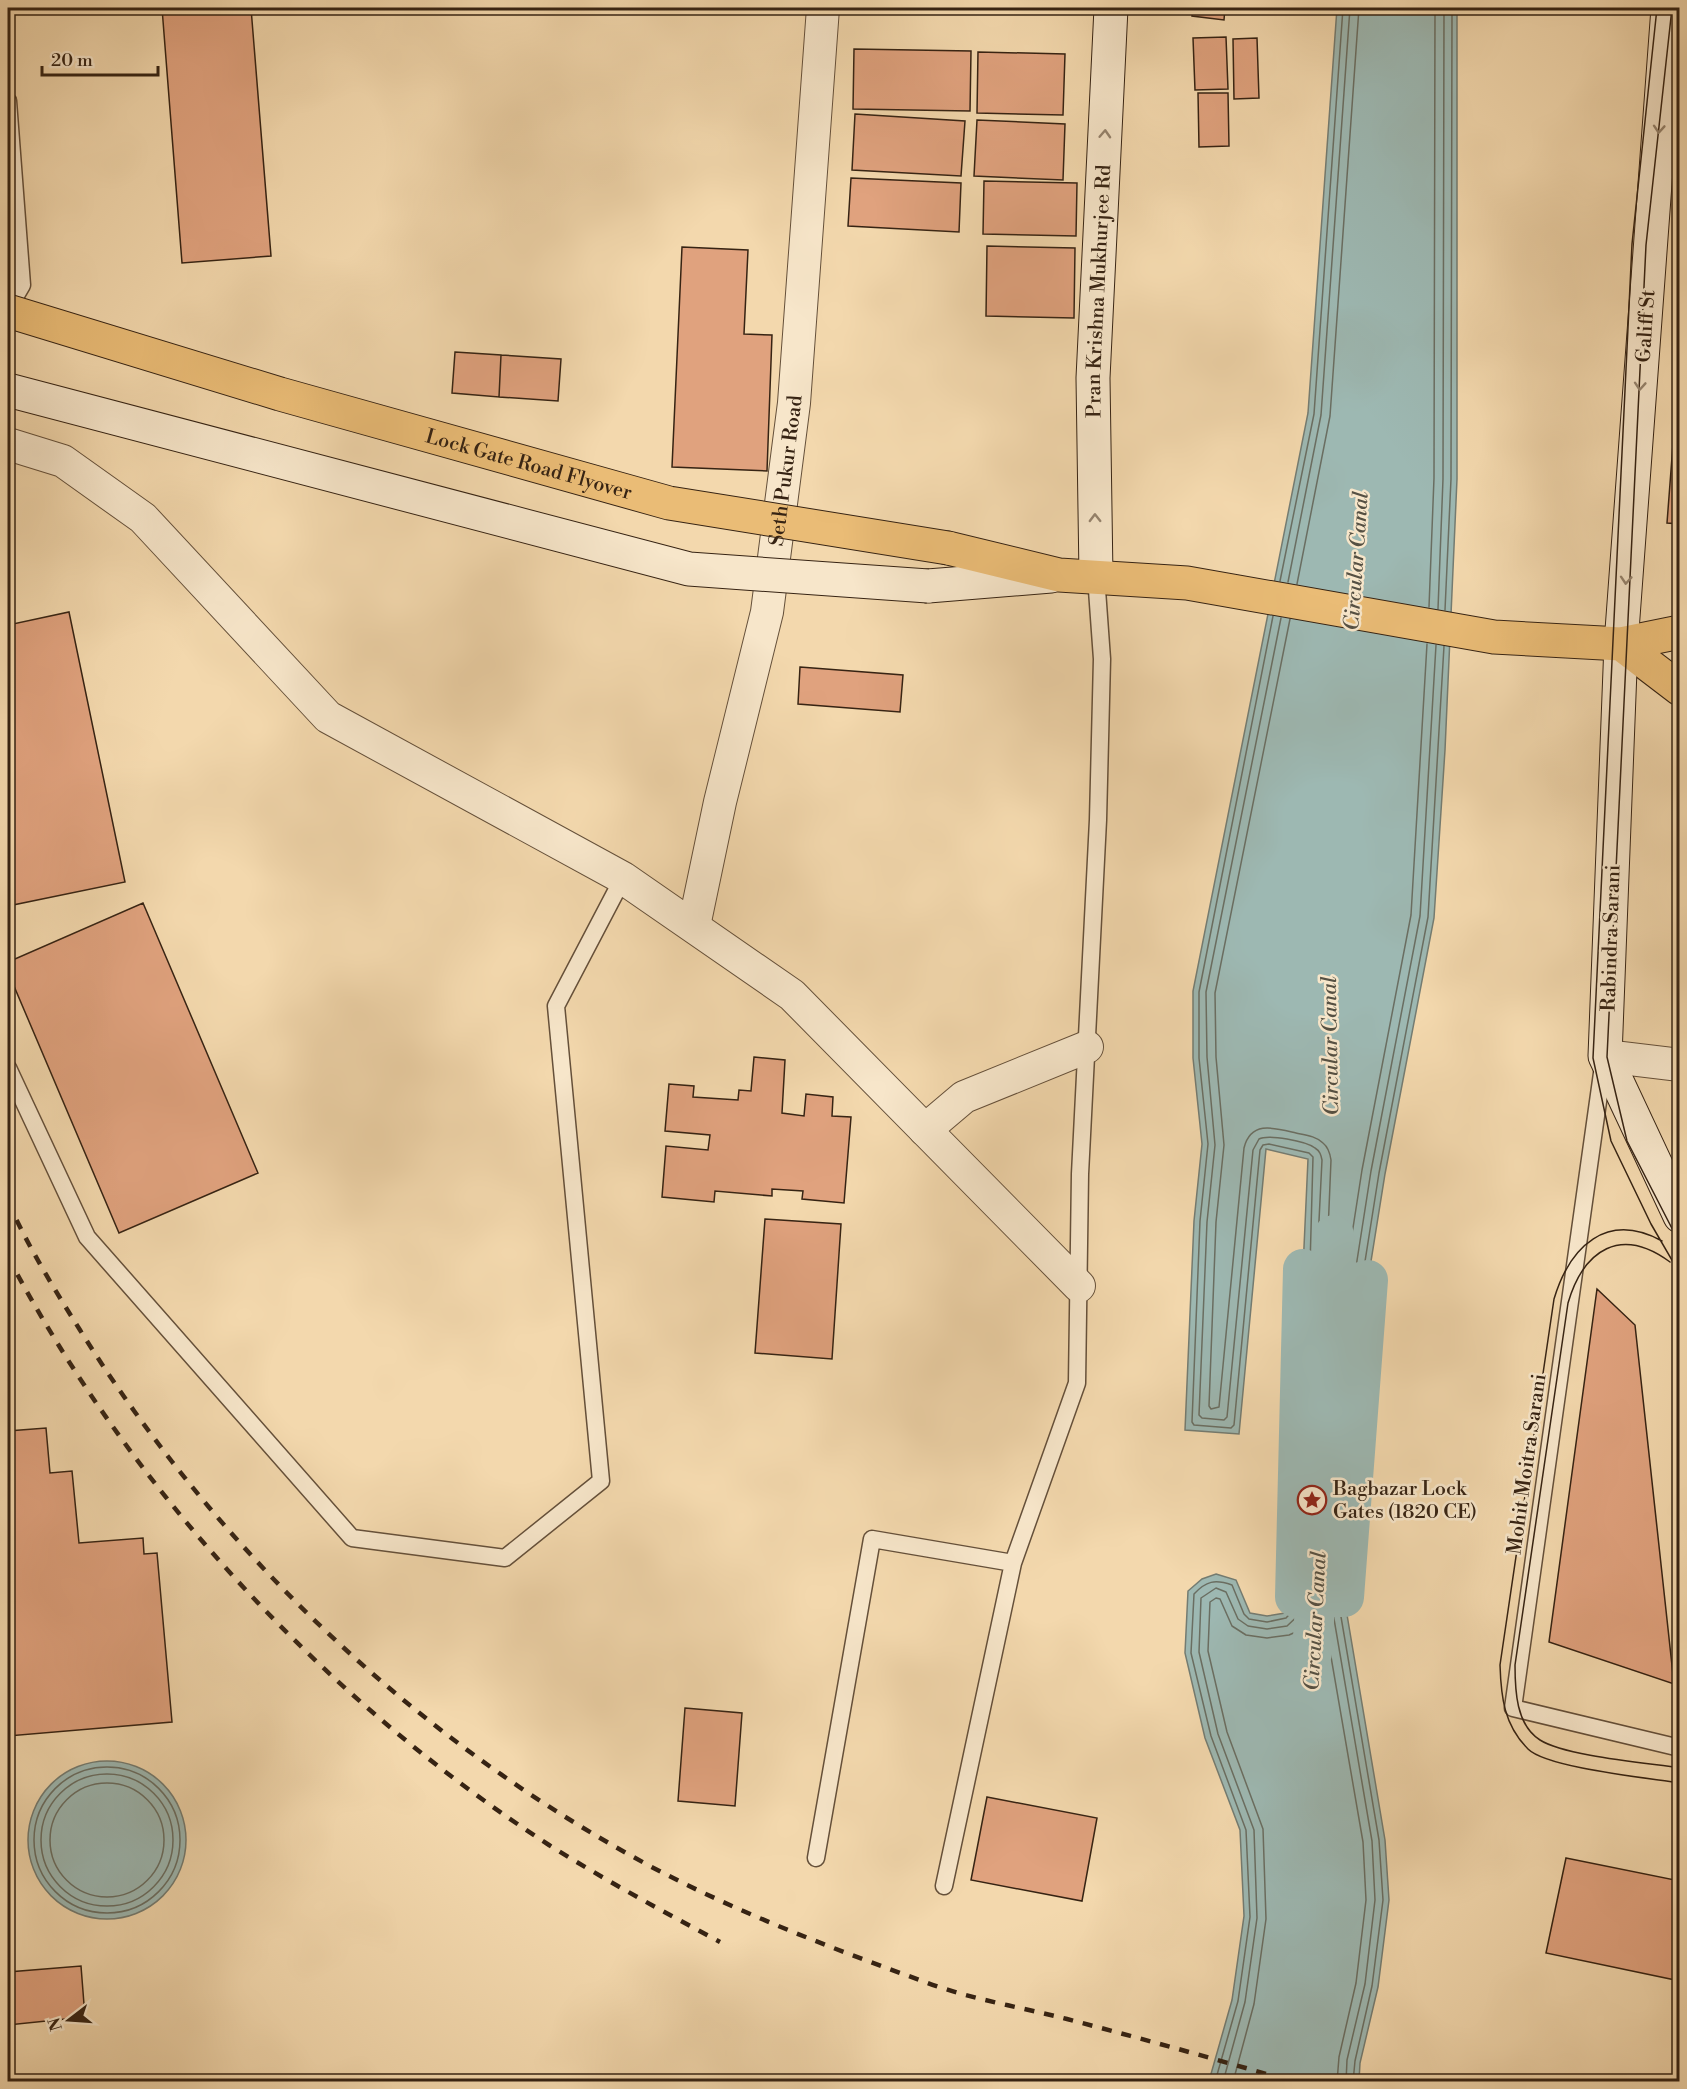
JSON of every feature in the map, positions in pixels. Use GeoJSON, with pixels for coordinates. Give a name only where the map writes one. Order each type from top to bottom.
{"type":"FeatureCollection","features":[{"type":"Feature","properties":{"kind":"main road","name":"Pran Krishna Mukhurjee Rd"},"geometry":{"type":"LineString","coordinates":[[1096,576],[1093,378],[1111,8]]}},
{"type":"Feature","properties":{"kind":"main road","name":"Galiff St"},"geometry":{"type":"LineString","coordinates":[[1622,644],[1672,21]]}},
{"type":"Feature","properties":{"kind":"main road","name":"Lock Gate Road Flyover"},"geometry":{"type":"LineString","coordinates":[[8,310],[280,394],[669,503],[948,548],[1059,575],[1187,583],[1494,637],[1622,644],[1680,632]]}},
{"type":"Feature","properties":{"kind":"main road"},"geometry":{"type":"LineString","coordinates":[[8,390],[689,569],[928,586],[1059,575]]}},
{"type":"Feature","properties":{"kind":"main road"},"geometry":{"type":"LineString","coordinates":[[1622,644],[1680,689]]}},
{"type":"Feature","properties":{"kind":"main road","name":"Rabindra Sarani"},"geometry":{"type":"LineString","coordinates":[[1622,644],[1605,1056],[1680,1216]]}},
{"type":"Feature","properties":{"kind":"street","name":"Seth Pukur Road"},"geometry":{"type":"LineString","coordinates":[[694,927],[720,802],[767,612],[794,403],[823,8]]}},
{"type":"Feature","properties":{"kind":"street"},"geometry":{"type":"LineString","coordinates":[[8,444],[63,461],[143,518],[328,717],[623,878],[792,994],[1078,1286]]}},
{"type":"Feature","properties":{"kind":"street"},"geometry":{"type":"LineString","coordinates":[[925,1130],[964,1097],[1087,1047]]}},
{"type":"Feature","properties":{"kind":"street"},"geometry":{"type":"LineString","coordinates":[[1605,1056],[1680,1065]]}},
{"type":"Feature","properties":{"kind":"lane"},"geometry":{"type":"LineString","coordinates":[[8,101],[22,285],[8,310]]}},
{"type":"Feature","properties":{"kind":"lane"},"geometry":{"type":"LineString","coordinates":[[944,1886],[1013,1563],[1077,1383],[1080,1174],[1098,820],[1102,659],[1096,576]]}},
{"type":"Feature","properties":{"kind":"lane"},"geometry":{"type":"LineString","coordinates":[[8,1068],[87,1237],[352,1538],[505,1558],[601,1481],[556,1006],[623,878]]}},
{"type":"Feature","properties":{"kind":"lane","name":"Mohit Moitra Sarani"},"geometry":{"type":"LineString","coordinates":[[1605,1056],[1513,1708],[1680,1748]]}},
{"type":"Feature","properties":{"kind":"lane"},"geometry":{"type":"LineString","coordinates":[[816,1858],[872,1539],[1013,1563]]}},
{"type":"Feature","properties":{"kind":"water"},"geometry":{"type":"Polygon","coordinates":[[[1337,8],[1457,8],[1457,479],[1445,750],[1434,918],[1385,1174],[1368,1280],[1335,1289],[1303,1269],[1308,1159],[1266,1149],[1239,1434],[1185,1430],[1194,1221],[1202,1144],[1193,1058],[1193,991],[1308,413],[1337,8]]]}},
{"type":"Feature","properties":{"kind":"water"},"geometry":{"type":"Polygon","coordinates":[[[1216,1574],[1236,1580],[1250,1613],[1267,1616],[1285,1613],[1295,1597],[1344,1597],[1385,1840],[1389,1900],[1378,1987],[1360,2063],[1359,2081],[1209,2081],[1232,2000],[1244,1916],[1240,1830],[1205,1738],[1185,1653],[1188,1591],[1202,1579],[1216,1574]]]}},
{"type":"Feature","properties":{"kind":"water"},"geometry":{"type":"Polygon","coordinates":[[[107,1761],[122,1762],[137,1767],[151,1774],[163,1784],[173,1796],[180,1810],[185,1825],[185,1855],[180,1870],[173,1884],[163,1896],[151,1906],[137,1913],[122,1918],[107,1919],[92,1918],[77,1913],[63,1906],[51,1896],[41,1884],[34,1870],[29,1855],[28,1840],[29,1825],[34,1810],[41,1796],[51,1784],[63,1774],[77,1767],[92,1762],[107,1761]]]}},
{"type":"Feature","properties":{"kind":"building"},"geometry":{"type":"Polygon","coordinates":[[[162,8],[251,8],[271,256],[182,263],[162,8]]]}},
{"type":"Feature","properties":{"kind":"building"},"geometry":{"type":"Polygon","coordinates":[[[1193,8],[1225,8],[1224,20],[1192,16],[1193,8]]]}},
{"type":"Feature","properties":{"kind":"building"},"geometry":{"type":"Polygon","coordinates":[[[1226,37],[1228,89],[1195,90],[1193,38],[1226,37]]]}},
{"type":"Feature","properties":{"kind":"building"},"geometry":{"type":"Polygon","coordinates":[[[1257,38],[1259,98],[1234,99],[1233,39],[1257,38]]]}},
{"type":"Feature","properties":{"kind":"building"},"geometry":{"type":"Polygon","coordinates":[[[854,49],[971,51],[970,111],[853,109],[854,49]]]}},
{"type":"Feature","properties":{"kind":"building"},"geometry":{"type":"Polygon","coordinates":[[[978,52],[1065,54],[1063,115],[977,113],[978,52]]]}},
{"type":"Feature","properties":{"kind":"building"},"geometry":{"type":"Polygon","coordinates":[[[1198,93],[1228,93],[1229,146],[1199,147],[1198,93]]]}},
{"type":"Feature","properties":{"kind":"building"},"geometry":{"type":"Polygon","coordinates":[[[855,114],[965,121],[961,176],[852,170],[855,114]]]}},
{"type":"Feature","properties":{"kind":"building"},"geometry":{"type":"Polygon","coordinates":[[[977,120],[1065,124],[1063,180],[974,176],[977,120]]]}},
{"type":"Feature","properties":{"kind":"building"},"geometry":{"type":"Polygon","coordinates":[[[851,178],[961,183],[959,232],[848,226],[851,178]]]}},
{"type":"Feature","properties":{"kind":"building"},"geometry":{"type":"Polygon","coordinates":[[[984,181],[1077,183],[1076,236],[983,234],[984,181]]]}},
{"type":"Feature","properties":{"kind":"building"},"geometry":{"type":"Polygon","coordinates":[[[987,246],[1075,248],[1074,318],[986,316],[987,246]]]}},
{"type":"Feature","properties":{"kind":"building"},"geometry":{"type":"Polygon","coordinates":[[[682,247],[748,250],[744,334],[772,335],[767,471],[672,467],[682,247]]]}},
{"type":"Feature","properties":{"kind":"building"},"geometry":{"type":"Polygon","coordinates":[[[455,352],[501,355],[499,397],[452,393],[455,352]]]}},
{"type":"Feature","properties":{"kind":"building"},"geometry":{"type":"Polygon","coordinates":[[[501,355],[561,359],[558,401],[499,397],[501,355]]]}},
{"type":"Feature","properties":{"kind":"building"},"geometry":{"type":"Polygon","coordinates":[[[1676,386],[1680,386],[1680,427],[1673,426],[1676,386]]]}},
{"type":"Feature","properties":{"kind":"building"},"geometry":{"type":"Polygon","coordinates":[[[1673,444],[1680,445],[1680,524],[1667,523],[1673,444]]]}},
{"type":"Feature","properties":{"kind":"building"},"geometry":{"type":"Polygon","coordinates":[[[69,612],[125,882],[8,906],[8,625],[69,612]]]}},
{"type":"Feature","properties":{"kind":"building"},"geometry":{"type":"Polygon","coordinates":[[[800,667],[903,675],[900,712],[798,704],[800,667]]]}},
{"type":"Feature","properties":{"kind":"building"},"geometry":{"type":"Polygon","coordinates":[[[143,903],[258,1173],[119,1233],[8,972],[8,962],[143,903]]]}},
{"type":"Feature","properties":{"kind":"building"},"geometry":{"type":"Polygon","coordinates":[[[754,1057],[785,1060],[782,1113],[804,1116],[806,1094],[833,1097],[832,1116],[851,1117],[844,1203],[802,1199],[803,1191],[772,1189],[772,1196],[715,1191],[714,1202],[662,1197],[666,1146],[708,1150],[710,1135],[665,1131],[669,1084],[694,1086],[693,1097],[738,1100],[739,1090],[751,1091],[754,1057]]]}},
{"type":"Feature","properties":{"kind":"building"},"geometry":{"type":"Polygon","coordinates":[[[765,1219],[841,1224],[832,1359],[755,1353],[765,1219]]]}},
{"type":"Feature","properties":{"kind":"building"},"geometry":{"type":"Polygon","coordinates":[[[1597,1289],[1635,1325],[1674,1684],[1549,1642],[1597,1289]]]}},
{"type":"Feature","properties":{"kind":"building"},"geometry":{"type":"Polygon","coordinates":[[[46,1428],[50,1473],[72,1471],[79,1543],[143,1538],[144,1554],[157,1553],[172,1722],[8,1736],[8,1431],[46,1428]]]}},
{"type":"Feature","properties":{"kind":"building"},"geometry":{"type":"Polygon","coordinates":[[[685,1708],[742,1713],[735,1806],[678,1801],[685,1708]]]}},
{"type":"Feature","properties":{"kind":"building"},"geometry":{"type":"Polygon","coordinates":[[[987,1797],[1097,1818],[1082,1901],[971,1880],[987,1797]]]}},
{"type":"Feature","properties":{"kind":"building"},"geometry":{"type":"Polygon","coordinates":[[[1566,1858],[1680,1881],[1680,1981],[1546,1953],[1566,1858]]]}},
{"type":"Feature","properties":{"kind":"building"},"geometry":{"type":"Polygon","coordinates":[[[81,1966],[85,2017],[8,2025],[8,1972],[81,1966]]]}},
{"type":"Feature","properties":{"kind":"waterway","name":"Circular Canal"},"geometry":{"type":"LineString","coordinates":[[1312,1653],[1335,1289],[1334,1235]]}},
{"type":"Feature","properties":{"kind":"waterway"},"geometry":{"type":"LineString","coordinates":[[1303,1269],[1335,1289],[1368,1280],[1344,1597],[1295,1597],[1303,1269]]}},
{"type":"Feature","properties":{"kind":"tram line"},"geometry":{"type":"LineString","coordinates":[[1657,8],[1632,244],[1593,1058],[1611,1141],[1651,1224],[1680,1274]]}},
{"type":"Feature","properties":{"kind":"tram line"},"geometry":{"type":"LineString","coordinates":[[1672,8],[1646,245],[1607,1057],[1627,1141],[1680,1244]]}},
{"type":"Feature","properties":{"kind":"tram line"},"geometry":{"type":"LineString","coordinates":[[1662,1241],[1642,1233],[1624,1230],[1608,1232],[1593,1239],[1581,1249],[1561,1280],[1554,1299],[1500,1665],[1505,1710],[1514,1730],[1528,1749],[1539,1756],[1576,1767],[1680,1783]]}},
{"type":"Feature","properties":{"kind":"tram line"},"geometry":{"type":"LineString","coordinates":[[1670,1262],[1652,1251],[1636,1246],[1620,1245],[1607,1249],[1594,1257],[1575,1284],[1568,1303],[1515,1675],[1518,1706],[1526,1725],[1540,1740],[1552,1746],[1587,1755],[1680,1768]]}},
{"type":"Feature","properties":{"kind":"railway"},"geometry":{"type":"LineString","coordinates":[[8,1202],[24,1235],[80,1330],[135,1412],[195,1490],[260,1564],[329,1634],[403,1700],[481,1760],[563,1815],[648,1865],[750,1914],[819,1942],[960,1993],[1067,2019],[1294,2082]]}},
{"type":"Feature","properties":{"kind":"railway"},"geometry":{"type":"LineString","coordinates":[[8,1257],[58,1344],[114,1428],[175,1509],[241,1585],[312,1657],[388,1725],[467,1788],[570,1858],[720,1942]]}},
{"type":"Feature","properties":{"kind":"place","name":"Bagbazar Lock Gates (1820 CE)"},"geometry":{"type":"Point","coordinates":[1312,1500]}}]}
